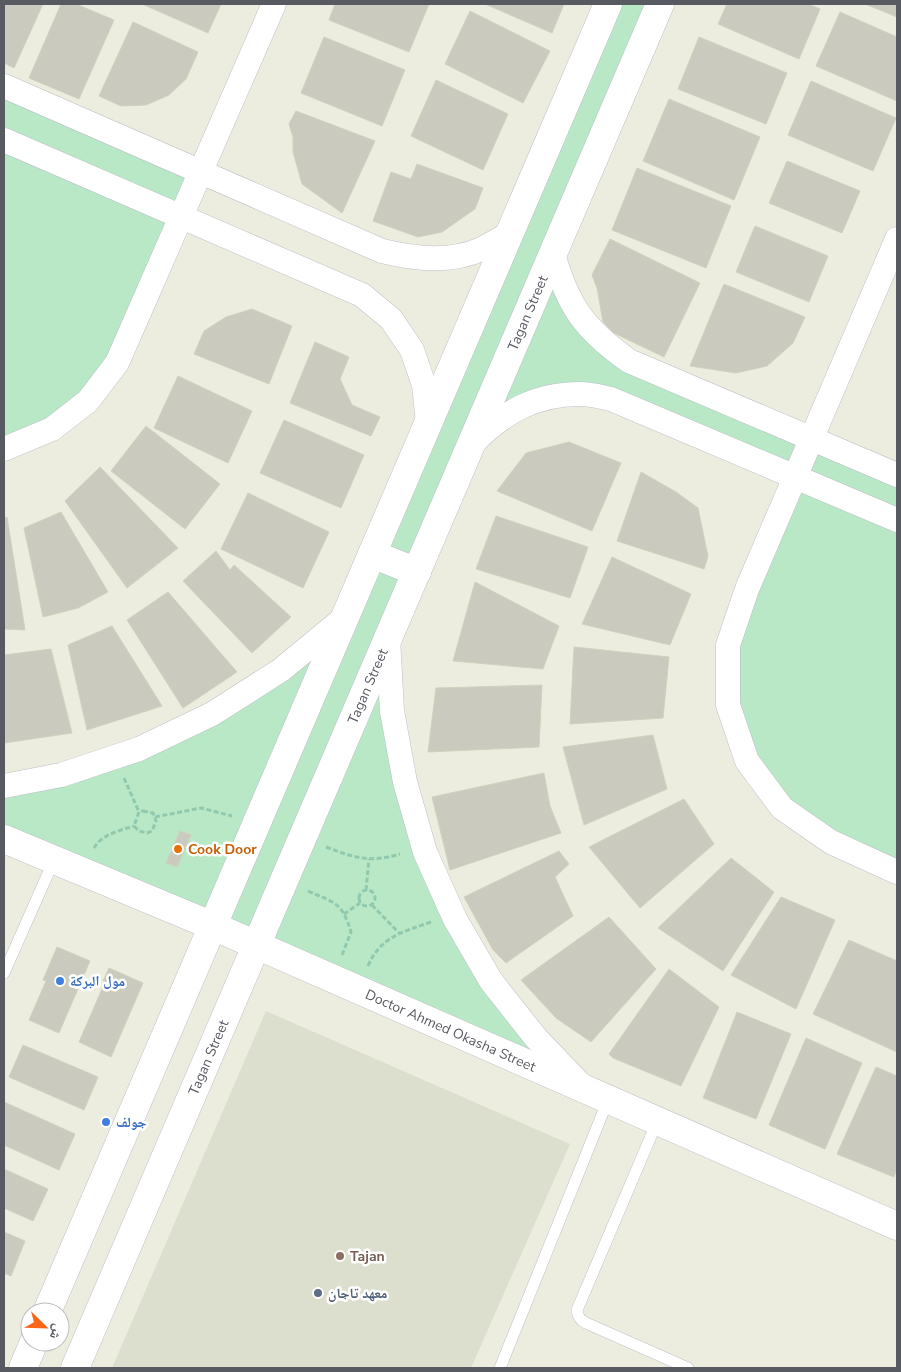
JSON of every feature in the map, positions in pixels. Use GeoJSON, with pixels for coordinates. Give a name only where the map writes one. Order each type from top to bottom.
{"type":"FeatureCollection","features":[{"type":"Feature","properties":{"kind":"street"},"geometry":{"type":"LineString","coordinates":[[4,449],[52,429],[88,400],[117,363],[274,4]]}},
{"type":"Feature","properties":{"kind":"street"},"geometry":{"type":"LineString","coordinates":[[51,1302],[608,4]]}},
{"type":"Feature","properties":{"kind":"street","name":"Tagan Street"},"geometry":{"type":"LineString","coordinates":[[75,1368],[660,4]]}},
{"type":"Feature","properties":{"kind":"street"},"geometry":{"type":"LineString","coordinates":[[4,86],[382,251],[414,258],[448,258],[480,250],[509,234]]}},
{"type":"Feature","properties":{"kind":"street"},"geometry":{"type":"LineString","coordinates":[[4,140],[362,295],[391,319],[412,350],[424,386],[428,423]]}},
{"type":"Feature","properties":{"kind":"street"},"geometry":{"type":"LineString","coordinates":[[897,239],[747,589],[728,645],[728,705],[747,761],[782,808],[831,842],[897,872]]}},
{"type":"Feature","properties":{"kind":"street"},"geometry":{"type":"LineString","coordinates":[[553,254],[561,280],[572,304],[588,326],[607,345],[629,360],[897,475]]}},
{"type":"Feature","properties":{"kind":"street"},"geometry":{"type":"LineString","coordinates":[[472,444],[494,422],[520,406],[550,397],[581,394],[612,398],[897,520]]}},
{"type":"Feature","properties":{"kind":"street"},"geometry":{"type":"LineString","coordinates":[[372,554],[417,572]]}},
{"type":"Feature","properties":{"kind":"street"},"geometry":{"type":"LineString","coordinates":[[4,786],[61,775],[139,749],[212,714],[281,670],[344,618]]}},
{"type":"Feature","properties":{"kind":"street"},"geometry":{"type":"LineString","coordinates":[[388,638],[392,711],[405,782],[424,846],[453,915],[491,981],[536,1038],[597,1095]]}},
{"type":"Feature","properties":{"kind":"street","name":"Doctor Ahmed Okasha Street"},"geometry":{"type":"LineString","coordinates":[[4,839],[213,926],[656,1122],[897,1226]]}},
{"type":"Feature","properties":{"kind":"street"},"geometry":{"type":"LineString","coordinates":[[23,1368],[30,1352]]}},
{"type":"Feature","properties":{"kind":"lane"},"geometry":{"type":"LineString","coordinates":[[4,973],[54,860]]}},
{"type":"Feature","properties":{"kind":"lane"},"geometry":{"type":"LineString","coordinates":[[500,1368],[597,1095]]}},
{"type":"Feature","properties":{"kind":"lane"},"geometry":{"type":"LineString","coordinates":[[656,1122],[577,1310],[578,1316],[586,1323],[688,1368]]}},
{"type":"Feature","properties":{"kind":"path"},"geometry":{"type":"LineString","coordinates":[[115,757],[139,812],[134,826]]}},
{"type":"Feature","properties":{"kind":"path"},"geometry":{"type":"LineString","coordinates":[[155,817],[201,808],[256,822]]}},
{"type":"Feature","properties":{"kind":"path"},"geometry":{"type":"LineString","coordinates":[[134,826],[139,831],[147,834],[152,831],[156,821],[153,812],[139,812]]}},
{"type":"Feature","properties":{"kind":"path"},"geometry":{"type":"LineString","coordinates":[[81,871],[98,841],[134,826]]}},
{"type":"Feature","properties":{"kind":"path"},"geometry":{"type":"LineString","coordinates":[[302,838],[347,855],[369,859],[383,859],[424,846]]}},
{"type":"Feature","properties":{"kind":"path"},"geometry":{"type":"LineString","coordinates":[[360,903],[360,895],[366,890],[369,859]]}},
{"type":"Feature","properties":{"kind":"path"},"geometry":{"type":"LineString","coordinates":[[284,880],[339,906],[344,914],[351,932],[332,978]]}},
{"type":"Feature","properties":{"kind":"path"},"geometry":{"type":"LineString","coordinates":[[366,890],[374,895],[375,900],[372,905]]}},
{"type":"Feature","properties":{"kind":"path"},"geometry":{"type":"LineString","coordinates":[[344,914],[360,903]]}},
{"type":"Feature","properties":{"kind":"path"},"geometry":{"type":"LineString","coordinates":[[360,903],[364,906],[372,905]]}},
{"type":"Feature","properties":{"kind":"path"},"geometry":{"type":"LineString","coordinates":[[372,905],[399,934]]}},
{"type":"Feature","properties":{"kind":"path"},"geometry":{"type":"LineString","coordinates":[[358,990],[372,957],[385,941],[399,934],[453,915]]}},
{"type":"Feature","properties":{"kind":"shaded area","name":"Tajan"},"geometry":{"type":"Polygon","coordinates":[[[266,1011],[570,1144],[471,1368],[112,1368],[266,1011]]]}},
{"type":"Feature","properties":{"kind":"green space"},"geometry":{"type":"Polygon","coordinates":[[[608,4],[660,4],[553,254],[607,345],[897,475],[897,872],[831,842],[747,761],[728,645],[795,477],[581,394],[494,422],[388,639],[392,711],[453,915],[586,1091],[4,839],[4,786],[139,749],[345,618],[608,4]]]}},
{"type":"Feature","properties":{"kind":"green space"},"geometry":{"type":"Polygon","coordinates":[[[4,86],[200,172],[88,401],[4,449],[4,86]]]}},
{"type":"Feature","properties":{"kind":"building"},"geometry":{"type":"Polygon","coordinates":[[[4,4],[43,4],[14,68],[4,63],[4,4]]]}},
{"type":"Feature","properties":{"kind":"building"},"geometry":{"type":"Polygon","coordinates":[[[61,4],[76,4],[114,20],[79,99],[29,78],[61,4]]]}},
{"type":"Feature","properties":{"kind":"building"},"geometry":{"type":"Polygon","coordinates":[[[142,4],[221,4],[208,33],[142,4]]]}},
{"type":"Feature","properties":{"kind":"building"},"geometry":{"type":"Polygon","coordinates":[[[335,4],[429,4],[409,52],[329,20],[335,4]]]}},
{"type":"Feature","properties":{"kind":"building"},"geometry":{"type":"Polygon","coordinates":[[[485,4],[564,4],[552,33],[485,4]]]}},
{"type":"Feature","properties":{"kind":"building"},"geometry":{"type":"Polygon","coordinates":[[[727,4],[808,4],[820,9],[799,59],[718,24],[727,4]]]}},
{"type":"Feature","properties":{"kind":"building"},"geometry":{"type":"Polygon","coordinates":[[[865,4],[897,4],[897,17],[865,4]]]}},
{"type":"Feature","properties":{"kind":"building"},"geometry":{"type":"Polygon","coordinates":[[[470,11],[550,51],[523,103],[445,64],[470,11]]]}},
{"type":"Feature","properties":{"kind":"building"},"geometry":{"type":"Polygon","coordinates":[[[840,12],[897,37],[897,101],[816,66],[840,12]]]}},
{"type":"Feature","properties":{"kind":"building"},"geometry":{"type":"Polygon","coordinates":[[[133,22],[198,52],[186,79],[169,95],[146,105],[121,106],[99,96],[133,22]]]}},
{"type":"Feature","properties":{"kind":"building"},"geometry":{"type":"Polygon","coordinates":[[[324,37],[405,70],[382,126],[301,93],[324,37]]]}},
{"type":"Feature","properties":{"kind":"building"},"geometry":{"type":"Polygon","coordinates":[[[699,37],[787,73],[766,124],[678,89],[699,37]]]}},
{"type":"Feature","properties":{"kind":"building"},"geometry":{"type":"Polygon","coordinates":[[[436,80],[508,114],[483,170],[411,136],[436,80]]]}},
{"type":"Feature","properties":{"kind":"building"},"geometry":{"type":"Polygon","coordinates":[[[811,81],[896,118],[873,171],[788,135],[811,81]]]}},
{"type":"Feature","properties":{"kind":"building"},"geometry":{"type":"Polygon","coordinates":[[[669,99],[760,137],[734,200],[643,161],[669,99]]]}},
{"type":"Feature","properties":{"kind":"building"},"geometry":{"type":"Polygon","coordinates":[[[296,111],[375,141],[342,213],[302,184],[293,152],[293,137],[289,124],[296,111]]]}},
{"type":"Feature","properties":{"kind":"building"},"geometry":{"type":"Polygon","coordinates":[[[787,161],[860,191],[842,233],[769,203],[787,161]]]}},
{"type":"Feature","properties":{"kind":"building"},"geometry":{"type":"Polygon","coordinates":[[[417,164],[483,188],[475,209],[442,232],[418,237],[373,221],[391,172],[411,179],[417,164]]]}},
{"type":"Feature","properties":{"kind":"building"},"geometry":{"type":"Polygon","coordinates":[[[637,168],[731,206],[706,268],[612,230],[637,168]]]}},
{"type":"Feature","properties":{"kind":"building"},"geometry":{"type":"Polygon","coordinates":[[[755,226],[828,256],[809,302],[736,272],[755,226]]]}},
{"type":"Feature","properties":{"kind":"building"},"geometry":{"type":"Polygon","coordinates":[[[610,239],[700,283],[664,357],[614,333],[603,322],[597,288],[592,275],[610,239]]]}},
{"type":"Feature","properties":{"kind":"building"},"geometry":{"type":"Polygon","coordinates":[[[724,284],[805,317],[793,343],[767,366],[736,373],[690,366],[724,284]]]}},
{"type":"Feature","properties":{"kind":"building"},"geometry":{"type":"Polygon","coordinates":[[[252,309],[292,326],[269,384],[194,354],[204,331],[226,317],[252,309]]]}},
{"type":"Feature","properties":{"kind":"building"},"geometry":{"type":"Polygon","coordinates":[[[315,342],[349,357],[340,379],[352,405],[380,417],[371,436],[290,403],[315,342]]]}},
{"type":"Feature","properties":{"kind":"building"},"geometry":{"type":"Polygon","coordinates":[[[178,376],[252,411],[228,463],[154,428],[178,376]]]}},
{"type":"Feature","properties":{"kind":"building"},"geometry":{"type":"Polygon","coordinates":[[[284,420],[364,455],[341,508],[260,473],[284,420]]]}},
{"type":"Feature","properties":{"kind":"building"},"geometry":{"type":"Polygon","coordinates":[[[146,426],[220,484],[185,529],[111,471],[146,426]]]}},
{"type":"Feature","properties":{"kind":"building"},"geometry":{"type":"Polygon","coordinates":[[[569,442],[621,463],[592,531],[497,491],[526,453],[569,442]]]}},
{"type":"Feature","properties":{"kind":"building"},"geometry":{"type":"Polygon","coordinates":[[[100,467],[178,548],[127,588],[65,501],[100,467]]]}},
{"type":"Feature","properties":{"kind":"building"},"geometry":{"type":"Polygon","coordinates":[[[641,472],[676,492],[698,508],[708,556],[704,569],[617,541],[641,472]]]}},
{"type":"Feature","properties":{"kind":"building"},"geometry":{"type":"Polygon","coordinates":[[[248,493],[329,532],[303,588],[221,549],[248,493]]]}},
{"type":"Feature","properties":{"kind":"building"},"geometry":{"type":"Polygon","coordinates":[[[61,512],[108,592],[78,608],[43,617],[24,528],[61,512]]]}},
{"type":"Feature","properties":{"kind":"building"},"geometry":{"type":"Polygon","coordinates":[[[496,516],[588,547],[570,598],[476,569],[496,516]]]}},
{"type":"Feature","properties":{"kind":"building"},"geometry":{"type":"Polygon","coordinates":[[[7,517],[25,630],[4,629],[4,518],[7,517]]]}},
{"type":"Feature","properties":{"kind":"building"},"geometry":{"type":"Polygon","coordinates":[[[216,551],[230,570],[234,565],[291,617],[252,653],[183,581],[216,551]]]}},
{"type":"Feature","properties":{"kind":"building"},"geometry":{"type":"Polygon","coordinates":[[[612,557],[691,594],[670,645],[582,624],[612,557]]]}},
{"type":"Feature","properties":{"kind":"building"},"geometry":{"type":"Polygon","coordinates":[[[475,582],[559,626],[543,669],[453,661],[475,582]]]}},
{"type":"Feature","properties":{"kind":"building"},"geometry":{"type":"Polygon","coordinates":[[[168,592],[237,672],[183,708],[127,620],[168,592]]]}},
{"type":"Feature","properties":{"kind":"building"},"geometry":{"type":"Polygon","coordinates":[[[112,626],[162,706],[87,730],[68,645],[112,626]]]}},
{"type":"Feature","properties":{"kind":"building"},"geometry":{"type":"Polygon","coordinates":[[[574,647],[669,657],[663,718],[570,724],[574,647]]]}},
{"type":"Feature","properties":{"kind":"building"},"geometry":{"type":"Polygon","coordinates":[[[51,649],[72,733],[4,743],[4,655],[51,649]]]}},
{"type":"Feature","properties":{"kind":"building"},"geometry":{"type":"Polygon","coordinates":[[[542,685],[539,747],[428,752],[436,688],[542,685]]]}},
{"type":"Feature","properties":{"kind":"building"},"geometry":{"type":"Polygon","coordinates":[[[653,735],[667,789],[584,825],[563,747],[653,735]]]}},
{"type":"Feature","properties":{"kind":"building"},"geometry":{"type":"Polygon","coordinates":[[[544,773],[550,806],[561,833],[450,870],[432,797],[544,773]]]}},
{"type":"Feature","properties":{"kind":"building"},"geometry":{"type":"Polygon","coordinates":[[[684,799],[714,844],[640,908],[589,847],[684,799]]]}},
{"type":"Feature","properties":{"kind":"building","name":"Cook Door"},"geometry":{"type":"Polygon","coordinates":[[[180,831],[191,835],[177,867],[166,863],[180,831]]]}},
{"type":"Feature","properties":{"kind":"building"},"geometry":{"type":"Polygon","coordinates":[[[559,851],[569,864],[555,877],[573,916],[506,963],[493,950],[464,897],[559,851]]]}},
{"type":"Feature","properties":{"kind":"building"},"geometry":{"type":"Polygon","coordinates":[[[731,858],[774,892],[723,971],[658,928],[731,858]]]}},
{"type":"Feature","properties":{"kind":"building"},"geometry":{"type":"Polygon","coordinates":[[[781,897],[835,920],[796,1009],[731,975],[781,897]]]}},
{"type":"Feature","properties":{"kind":"building"},"geometry":{"type":"Polygon","coordinates":[[[609,917],[656,969],[591,1042],[556,1018],[521,980],[609,917]]]}},
{"type":"Feature","properties":{"kind":"building"},"geometry":{"type":"Polygon","coordinates":[[[849,940],[897,961],[897,1052],[813,1014],[849,940]]]}},
{"type":"Feature","properties":{"kind":"building"},"geometry":{"type":"Polygon","coordinates":[[[57,947],[90,961],[59,1033],[29,1020],[46,981],[43,980],[57,947]]]}},
{"type":"Feature","properties":{"kind":"building"},"geometry":{"type":"Polygon","coordinates":[[[109,968],[143,983],[111,1057],[79,1042],[105,982],[103,981],[109,968]]]}},
{"type":"Feature","properties":{"kind":"building"},"geometry":{"type":"Polygon","coordinates":[[[669,969],[719,1007],[681,1086],[613,1058],[609,1054],[669,969]]]}},
{"type":"Feature","properties":{"kind":"building"},"geometry":{"type":"Polygon","coordinates":[[[737,1012],[791,1034],[756,1119],[703,1098],[737,1012]]]}},
{"type":"Feature","properties":{"kind":"building"},"geometry":{"type":"Polygon","coordinates":[[[806,1038],[862,1063],[825,1149],[769,1125],[806,1038]]]}},
{"type":"Feature","properties":{"kind":"building"},"geometry":{"type":"Polygon","coordinates":[[[23,1045],[98,1077],[84,1110],[9,1077],[23,1045]]]}},
{"type":"Feature","properties":{"kind":"building"},"geometry":{"type":"Polygon","coordinates":[[[876,1067],[897,1076],[897,1168],[894,1177],[837,1154],[876,1067]]]}},
{"type":"Feature","properties":{"kind":"building"},"geometry":{"type":"Polygon","coordinates":[[[4,1102],[75,1134],[59,1170],[4,1145],[4,1102]]]}},
{"type":"Feature","properties":{"kind":"building"},"geometry":{"type":"Polygon","coordinates":[[[4,1169],[48,1189],[33,1221],[4,1208],[4,1169]]]}},
{"type":"Feature","properties":{"kind":"building"},"geometry":{"type":"Polygon","coordinates":[[[4,1232],[25,1241],[11,1276],[4,1273],[4,1232]]]}},
{"type":"Feature","properties":{"kind":"place","name":"Cook Door"},"geometry":{"type":"Point","coordinates":[178,849]}},
{"type":"Feature","properties":{"kind":"place","name":"مول البركة"},"geometry":{"type":"Point","coordinates":[60,981]}},
{"type":"Feature","properties":{"kind":"place","name":"جولف"},"geometry":{"type":"Point","coordinates":[106,1122]}},
{"type":"Feature","properties":{"kind":"place","name":"Tajan"},"geometry":{"type":"Point","coordinates":[340,1256]}},
{"type":"Feature","properties":{"kind":"place","name":"معهد تاجان"},"geometry":{"type":"Point","coordinates":[318,1293]}}]}
